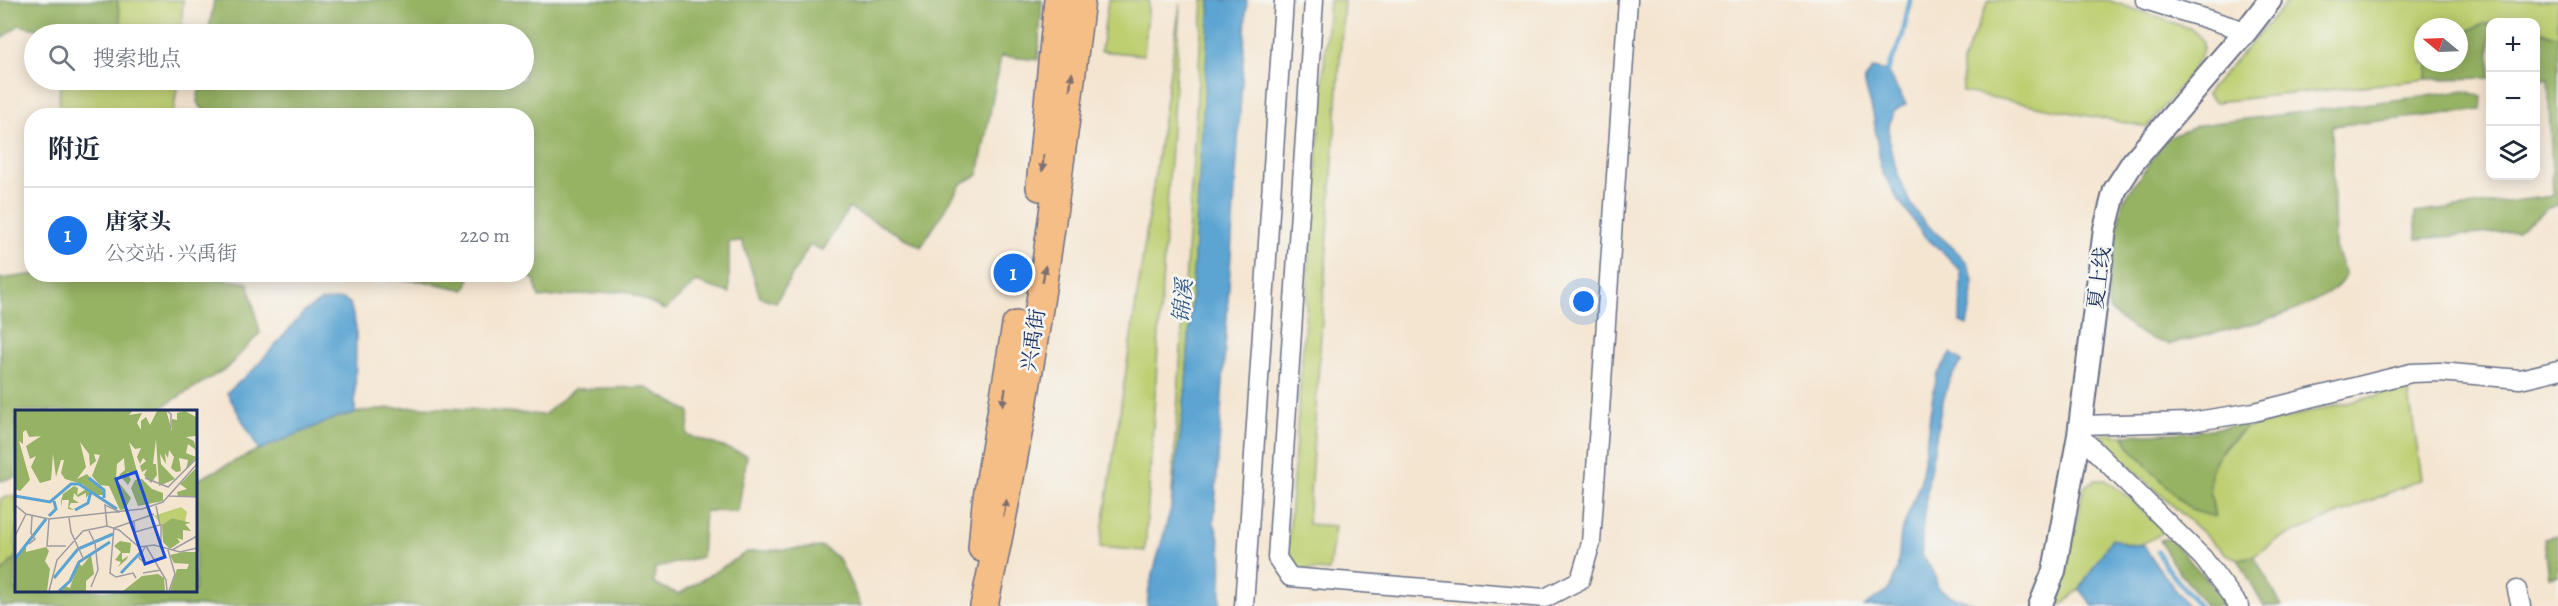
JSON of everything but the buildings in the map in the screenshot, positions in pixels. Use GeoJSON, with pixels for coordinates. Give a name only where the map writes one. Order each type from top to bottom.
{"type":"FeatureCollection","features":[{"type":"Feature","properties":{"kind":"main road","name":"兴禹街"},"geometry":{"type":"LineString","coordinates":[[976,606],[986,503],[1041,183],[1058,0]]}},
{"type":"Feature","properties":{"kind":"main road","name":"兴禹街"},"geometry":{"type":"LineString","coordinates":[[984,606],[1005,510],[1058,188],[1081,0]]}},
{"type":"Feature","properties":{"kind":"street"},"geometry":{"type":"LineString","coordinates":[[1244,606],[1284,0]]}},
{"type":"Feature","properties":{"kind":"street"},"geometry":{"type":"LineString","coordinates":[[1314,0],[1277,558],[1290,577],[1545,598],[1580,580],[1591,543],[1628,0]]}},
{"type":"Feature","properties":{"kind":"street"},"geometry":{"type":"LineString","coordinates":[[2145,0],[2246,31]]}},
{"type":"Feature","properties":{"kind":"street","name":"夏上线"},"geometry":{"type":"LineString","coordinates":[[2040,606],[2054,571],[2080,430],[2105,229],[2115,190],[2133,162],[2270,0]]}},
{"type":"Feature","properties":{"kind":"street"},"geometry":{"type":"LineString","coordinates":[[2080,430],[2190,422],[2254,412],[2411,373],[2440,372],[2520,379],[2558,370]]}},
{"type":"Feature","properties":{"kind":"street"},"geometry":{"type":"LineString","coordinates":[[2080,430],[2203,558],[2239,606]]}},
{"type":"Feature","properties":{"kind":"green space"},"geometry":{"type":"Polygon","coordinates":[[[0,0],[117,0],[121,24],[24,24],[24,26],[19,25],[0,40],[0,0]]]}},
{"type":"Feature","properties":{"kind":"green space"},"geometry":{"type":"Polygon","coordinates":[[[117,0],[183,0],[182,24],[121,24],[117,0]]]}},
{"type":"Feature","properties":{"kind":"green space"},"geometry":{"type":"Polygon","coordinates":[[[214,0],[1042,0],[1038,60],[1001,56],[978,175],[961,184],[921,247],[849,208],[823,250],[810,245],[776,302],[760,297],[742,241],[729,242],[729,293],[696,282],[665,310],[627,291],[539,298],[534,279],[534,108],[202,108],[197,102],[199,90],[534,90],[534,24],[210,24],[214,0]]]}},
{"type":"Feature","properties":{"kind":"green space"},"geometry":{"type":"Polygon","coordinates":[[[1108,0],[1149,0],[1144,55],[1101,51],[1108,0]]]}},
{"type":"Feature","properties":{"kind":"green space"},"geometry":{"type":"Polygon","coordinates":[[[1203,0],[1210,0],[1210,24],[1186,385],[1171,508],[1203,0]]]}},
{"type":"Feature","properties":{"kind":"green space"},"geometry":{"type":"Polygon","coordinates":[[[1329,0],[1344,0],[1308,524],[1335,526],[1329,571],[1298,569],[1290,564],[1288,546],[1329,0]]]}},
{"type":"Feature","properties":{"kind":"green space"},"geometry":{"type":"Polygon","coordinates":[[[1989,0],[2108,0],[2191,29],[2201,39],[2203,48],[2201,56],[2188,77],[2147,127],[1963,92],[1962,62],[1989,0]]]}},
{"type":"Feature","properties":{"kind":"green space"},"geometry":{"type":"Polygon","coordinates":[[[2289,0],[2558,0],[2558,37],[2540,30],[2540,18],[2486,18],[2486,24],[2483,24],[2468,40],[2468,18],[2414,18],[2414,72],[2428,72],[2427,79],[2215,102],[2206,94],[2289,0]]]}},
{"type":"Feature","properties":{"kind":"green space"},"geometry":{"type":"Polygon","coordinates":[[[1180,4],[1145,551],[1100,547],[1180,4]]]}},
{"type":"Feature","properties":{"kind":"green space"},"geometry":{"type":"Polygon","coordinates":[[[2486,24],[2486,78],[2427,79],[2428,72],[2468,72],[2468,31],[2486,24]]]}},
{"type":"Feature","properties":{"kind":"green space"},"geometry":{"type":"Polygon","coordinates":[[[2540,30],[2558,37],[2558,205],[2549,208],[2517,231],[2417,239],[2415,213],[2553,196],[2548,79],[2540,81],[2540,30]]]}},
{"type":"Feature","properties":{"kind":"green space"},"geometry":{"type":"Polygon","coordinates":[[[60,90],[177,90],[174,108],[59,108],[60,90]]]}},
{"type":"Feature","properties":{"kind":"green space"},"geometry":{"type":"Polygon","coordinates":[[[2466,91],[2482,97],[2481,110],[2332,126],[2335,247],[2346,275],[2336,288],[2277,316],[2170,344],[2137,331],[2109,309],[2108,292],[2112,249],[2123,201],[2167,138],[2199,125],[2466,91]]]}},
{"type":"Feature","properties":{"kind":"green space"},"geometry":{"type":"Polygon","coordinates":[[[24,276],[24,282],[248,283],[260,333],[227,368],[157,410],[15,410],[15,477],[0,481],[0,279],[24,276]]]}},
{"type":"Feature","properties":{"kind":"green space"},"geometry":{"type":"Polygon","coordinates":[[[428,282],[468,282],[465,290],[428,282]]]}},
{"type":"Feature","properties":{"kind":"green space"},"geometry":{"type":"Polygon","coordinates":[[[645,387],[690,412],[687,435],[747,455],[738,512],[705,511],[702,557],[655,568],[654,584],[679,594],[747,552],[823,547],[839,559],[861,606],[0,606],[0,574],[15,558],[15,591],[196,591],[196,481],[284,437],[320,423],[362,412],[414,407],[544,415],[574,389],[645,387]]]}},
{"type":"Feature","properties":{"kind":"green space"},"geometry":{"type":"Polygon","coordinates":[[[2408,388],[2422,479],[2279,539],[2254,556],[2238,559],[2226,554],[2104,443],[2101,434],[2124,435],[2128,445],[2183,503],[2215,517],[2209,489],[2210,473],[2219,454],[2245,428],[2408,388]]]}},
{"type":"Feature","properties":{"kind":"green space"},"geometry":{"type":"Polygon","coordinates":[[[2242,424],[2245,428],[2224,448],[2213,467],[2210,488],[2215,517],[2194,511],[2183,503],[2128,445],[2124,435],[2191,432],[2242,424]]]}},
{"type":"Feature","properties":{"kind":"green space"},"geometry":{"type":"Polygon","coordinates":[[[2095,480],[2106,480],[2132,500],[2164,532],[2145,543],[2133,545],[2112,538],[2080,589],[2061,605],[2055,598],[2068,557],[2082,496],[2085,486],[2095,480]]]}},
{"type":"Feature","properties":{"kind":"green space"},"geometry":{"type":"Polygon","coordinates":[[[15,495],[15,558],[0,574],[0,499],[15,495]]]}},
{"type":"Feature","properties":{"kind":"green space"},"geometry":{"type":"Polygon","coordinates":[[[2558,535],[2558,576],[2549,577],[2544,538],[2558,535]]]}},
{"type":"Feature","properties":{"kind":"green space"},"geometry":{"type":"Polygon","coordinates":[[[2169,538],[2211,584],[2226,606],[2206,606],[2172,562],[2160,540],[2169,538]]]}},
{"type":"Feature","properties":{"kind":"green space"},"geometry":{"type":"Polygon","coordinates":[[[2254,556],[2282,606],[2264,606],[2238,559],[2254,556]]]}},
{"type":"Feature","properties":{"kind":"water"},"geometry":{"type":"Polygon","coordinates":[[[1210,0],[1247,0],[1214,523],[1221,553],[1220,606],[1147,606],[1149,588],[1171,508],[1186,385],[1210,0]]]}},
{"type":"Feature","properties":{"kind":"water"},"geometry":{"type":"Polygon","coordinates":[[[1873,68],[1887,71],[1906,104],[1894,112],[1890,122],[1891,150],[1900,180],[1919,216],[1960,255],[1970,270],[1973,290],[1967,325],[1960,322],[1961,271],[1924,236],[1881,170],[1873,113],[1864,81],[1873,68]]]}},
{"type":"Feature","properties":{"kind":"water"},"geometry":{"type":"Polygon","coordinates":[[[343,299],[350,303],[356,328],[355,414],[338,417],[259,450],[227,393],[255,368],[306,310],[321,301],[343,299]]]}},
{"type":"Feature","properties":{"kind":"water"},"geometry":{"type":"Polygon","coordinates":[[[1951,353],[1962,361],[1949,380],[1941,409],[1928,483],[1922,532],[1922,555],[1934,572],[1938,588],[1953,597],[1983,606],[1864,606],[1889,589],[1897,571],[1901,533],[1921,480],[1937,375],[1951,353]]]}},
{"type":"Feature","properties":{"kind":"water"},"geometry":{"type":"Polygon","coordinates":[[[2112,538],[2127,545],[2144,545],[2188,606],[2093,606],[2080,589],[2112,538]]]}},
{"type":"Feature","properties":{"kind":"waterway"},"geometry":{"type":"LineString","coordinates":[[1887,71],[1902,38],[1910,0]]}},
{"type":"Feature","properties":{"kind":"waterway"},"geometry":{"type":"LineString","coordinates":[[2158,552],[2166,567],[2199,606]]}},
{"type":"Feature","properties":{"kind":"place","name":"唐家头"},"geometry":{"type":"Point","coordinates":[1013,273]}},
{"type":"Feature","properties":{"kind":"water label","name":"锦溪"},"geometry":{"type":"Point","coordinates":[1182,301]}}]}
